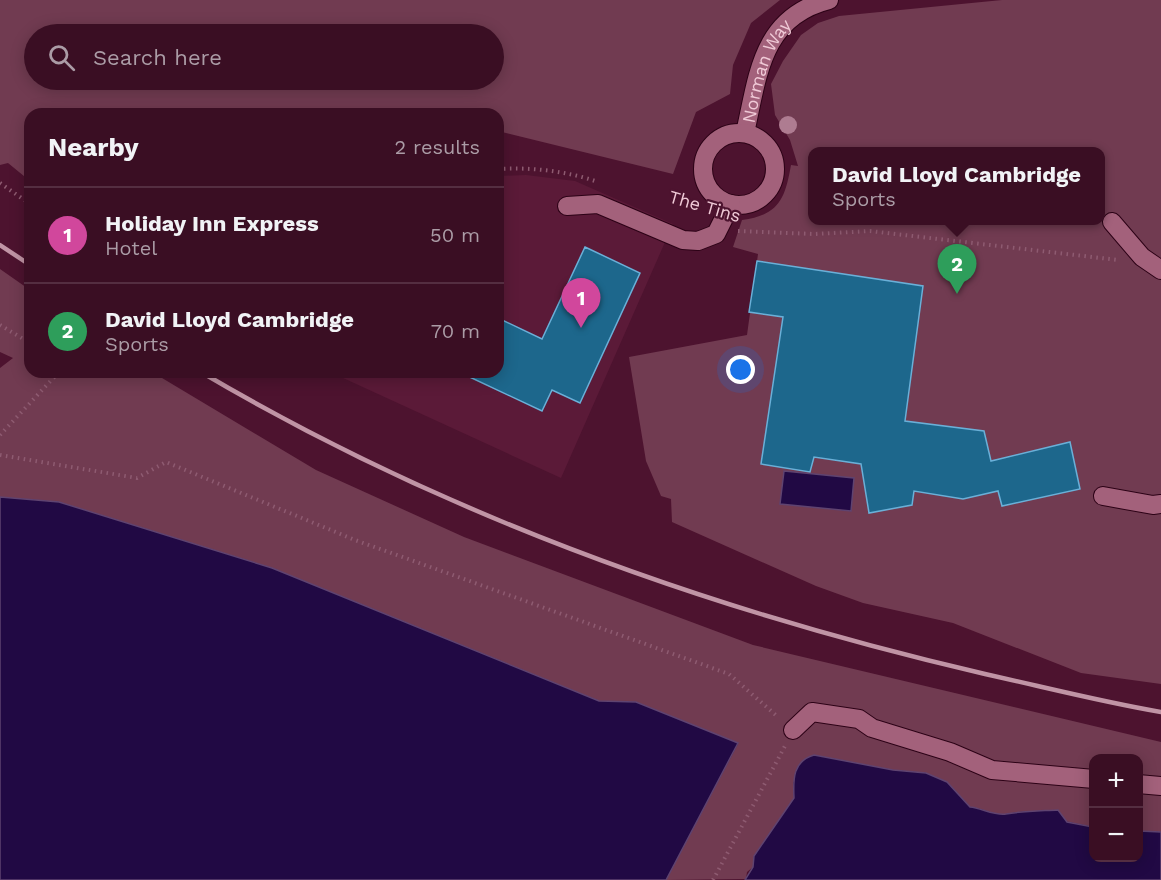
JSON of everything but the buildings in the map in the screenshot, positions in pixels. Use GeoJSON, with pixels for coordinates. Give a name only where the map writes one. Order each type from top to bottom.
{"type":"FeatureCollection","features":[{"type":"Feature","properties":{"kind":"street","name":"Norman Way"},"geometry":{"type":"LineString","coordinates":[[745,133],[756,78],[766,48],[782,26],[803,9],[829,0]]}},
{"type":"Feature","properties":{"kind":"street"},"geometry":{"type":"LineString","coordinates":[[745,133],[757,137],[769,149],[776,172],[770,188],[756,201],[731,204],[719,199],[708,187],[704,178],[704,159],[711,146],[724,136],[745,133]]}},
{"type":"Feature","properties":{"kind":"street"},"geometry":{"type":"LineString","coordinates":[[567,206],[598,204],[683,240],[709,238],[716,234],[731,204]]}},
{"type":"Feature","properties":{"kind":"street"},"geometry":{"type":"LineString","coordinates":[[1112,222],[1142,257],[1161,270]]}},
{"type":"Feature","properties":{"kind":"street"},"geometry":{"type":"LineString","coordinates":[[1103,496],[1153,505],[1161,504]]}},
{"type":"Feature","properties":{"kind":"street"},"geometry":{"type":"LineString","coordinates":[[793,730],[812,712],[859,719],[872,728],[950,752],[992,770],[1089,779]]}},
{"type":"Feature","properties":{"kind":"street"},"geometry":{"type":"LineString","coordinates":[[1143,784],[1161,786]]}},
{"type":"Feature","properties":{"kind":"path"},"geometry":{"type":"LineString","coordinates":[[504,169],[542,171],[583,177],[604,185]]}},
{"type":"Feature","properties":{"kind":"path"},"geometry":{"type":"LineString","coordinates":[[0,183],[24,200]]}},
{"type":"Feature","properties":{"kind":"path","name":"The Tins"},"geometry":{"type":"LineString","coordinates":[[720,226],[738,231],[814,234],[870,231],[1115,260],[1142,257]]}},
{"type":"Feature","properties":{"kind":"path"},"geometry":{"type":"LineString","coordinates":[[0,325],[24,339]]}},
{"type":"Feature","properties":{"kind":"path"},"geometry":{"type":"LineString","coordinates":[[0,435],[53,378]]}},
{"type":"Feature","properties":{"kind":"path"},"geometry":{"type":"LineString","coordinates":[[0,455],[137,478],[166,462],[355,540],[729,674],[793,730],[713,880]]}},
{"type":"Feature","properties":{"kind":"shaded area"},"geometry":{"type":"Polygon","coordinates":[[[0,0],[780,0],[751,23],[733,65],[730,94],[696,112],[673,174],[504,132],[504,108],[24,108],[24,176],[8,163],[0,165],[0,0]]]}},
{"type":"Feature","properties":{"kind":"shaded area"},"geometry":{"type":"Polygon","coordinates":[[[1002,0],[1161,0],[1161,684],[1081,673],[953,623],[863,603],[816,586],[672,522],[671,499],[661,496],[646,461],[629,357],[747,335],[758,254],[733,247],[742,220],[754,218],[772,209],[783,196],[791,165],[798,166],[790,140],[775,115],[771,84],[801,35],[818,23],[839,16],[1002,0]]]}},
{"type":"Feature","properties":{"kind":"shaded area"},"geometry":{"type":"Polygon","coordinates":[[[526,175],[575,181],[673,224],[561,478],[343,378],[504,378],[504,176],[526,175]]]}},
{"type":"Feature","properties":{"kind":"shaded area"},"geometry":{"type":"Polygon","coordinates":[[[0,269],[24,286],[24,378],[162,378],[316,470],[464,537],[753,645],[1161,742],[1161,832],[1143,831],[1143,754],[1089,754],[1089,826],[1023,812],[1004,815],[970,807],[947,782],[926,773],[893,770],[814,755],[793,783],[794,798],[754,856],[753,867],[747,872],[746,879],[666,880],[738,744],[636,702],[599,701],[272,568],[59,502],[0,497],[0,368],[13,358],[0,352],[0,269]]]}},
{"type":"Feature","properties":{"kind":"shaded area"},"geometry":{"type":"Polygon","coordinates":[[[784,471],[854,478],[851,511],[780,504],[784,471]]]}},
{"type":"Feature","properties":{"kind":"shaded area"},"geometry":{"type":"Polygon","coordinates":[[[0,497],[59,502],[272,568],[599,701],[636,702],[738,743],[666,880],[0,880],[0,497]]]}},
{"type":"Feature","properties":{"kind":"shaded area"},"geometry":{"type":"Polygon","coordinates":[[[814,755],[893,770],[926,773],[947,782],[970,807],[993,813],[1058,810],[1067,822],[1089,826],[1089,862],[1143,862],[1143,831],[1161,832],[1161,880],[745,880],[753,867],[754,856],[794,798],[794,778],[798,766],[814,755]]]}},
{"type":"Feature","properties":{"kind":"railway"},"geometry":{"type":"LineString","coordinates":[[0,245],[24,261]]}},
{"type":"Feature","properties":{"kind":"railway"},"geometry":{"type":"LineString","coordinates":[[212,378],[387,471],[484,514],[582,553],[681,588],[883,649],[1117,704],[1161,712]]}},
{"type":"Feature","properties":{"kind":"place","name":"David Lloyd Cambridge"},"geometry":{"type":"Point","coordinates":[957,294]}},
{"type":"Feature","properties":{"kind":"place","name":"Holiday Inn Express"},"geometry":{"type":"Point","coordinates":[581,328]}}]}
